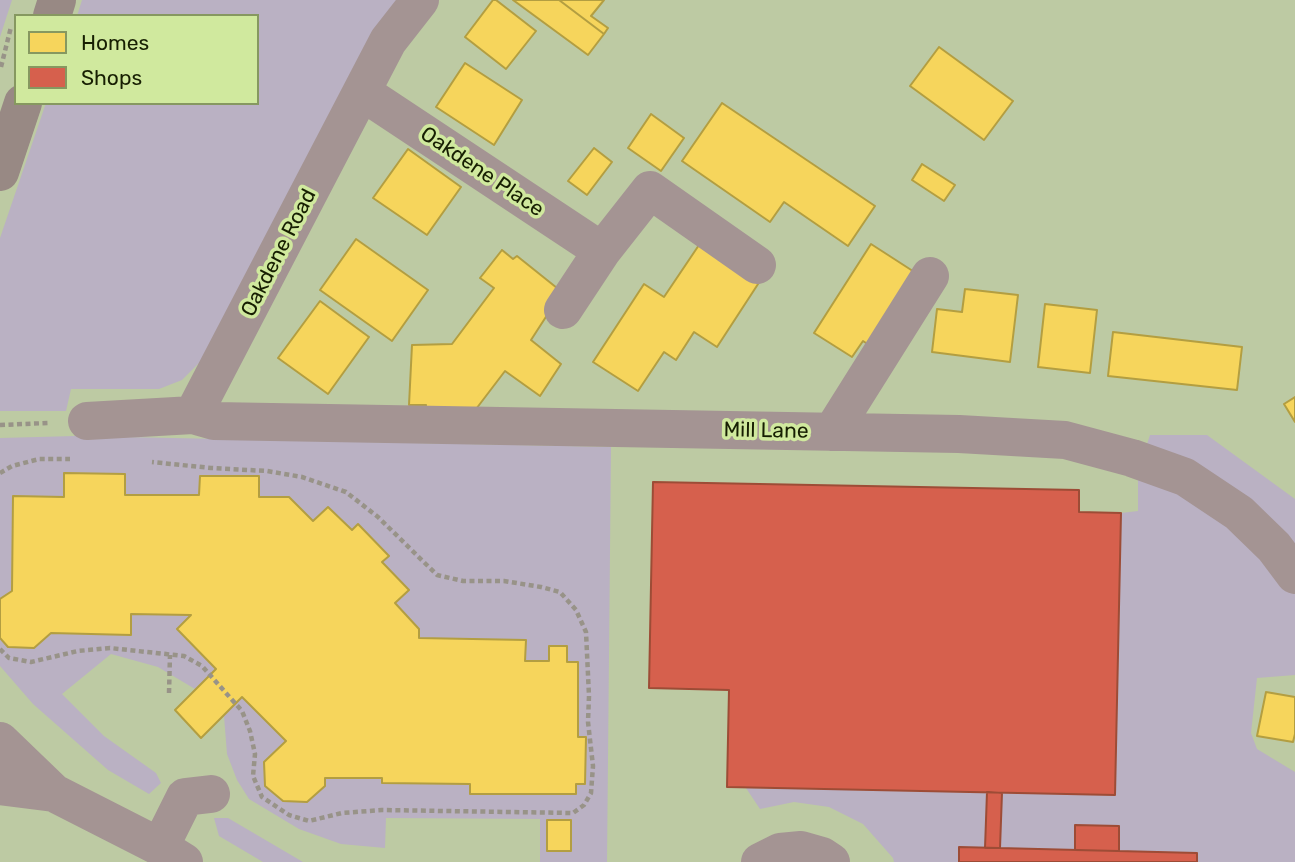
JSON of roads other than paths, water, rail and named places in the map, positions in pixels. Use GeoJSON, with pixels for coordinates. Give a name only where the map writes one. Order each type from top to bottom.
{"type":"FeatureCollection","features":[{"type":"Feature","properties":{"kind":"main road"},"geometry":{"type":"LineString","coordinates":[[0,172],[22,105]]}},
{"type":"Feature","properties":{"kind":"street","name":"Oakdene Road"},"geometry":{"type":"LineString","coordinates":[[193,415],[388,41],[420,0]]}},
{"type":"Feature","properties":{"kind":"street","name":"Oakdene Place"},"geometry":{"type":"LineString","coordinates":[[362,92],[602,251]]}},
{"type":"Feature","properties":{"kind":"street"},"geometry":{"type":"LineString","coordinates":[[563,310],[602,251],[650,190],[757,265]]}},
{"type":"Feature","properties":{"kind":"street"},"geometry":{"type":"LineString","coordinates":[[832,432],[930,276]]}},
{"type":"Feature","properties":{"kind":"street"},"geometry":{"type":"LineString","coordinates":[[87,421],[193,415]]}},
{"type":"Feature","properties":{"kind":"street","name":"Mill Lane"},"geometry":{"type":"LineString","coordinates":[[193,415],[214,421],[959,434],[1065,440],[1132,458],[1185,477],[1239,513],[1274,547],[1295,575]]}},
{"type":"Feature","properties":{"kind":"street"},"geometry":{"type":"LineString","coordinates":[[0,741],[54,793],[172,855],[185,797],[211,794]]}},
{"type":"Feature","properties":{"kind":"street"},"geometry":{"type":"LineString","coordinates":[[0,786],[54,793]]}},
{"type":"Feature","properties":{"kind":"street"},"geometry":{"type":"LineString","coordinates":[[760,862],[780,852],[802,850],[822,856],[831,862]]}}]}
